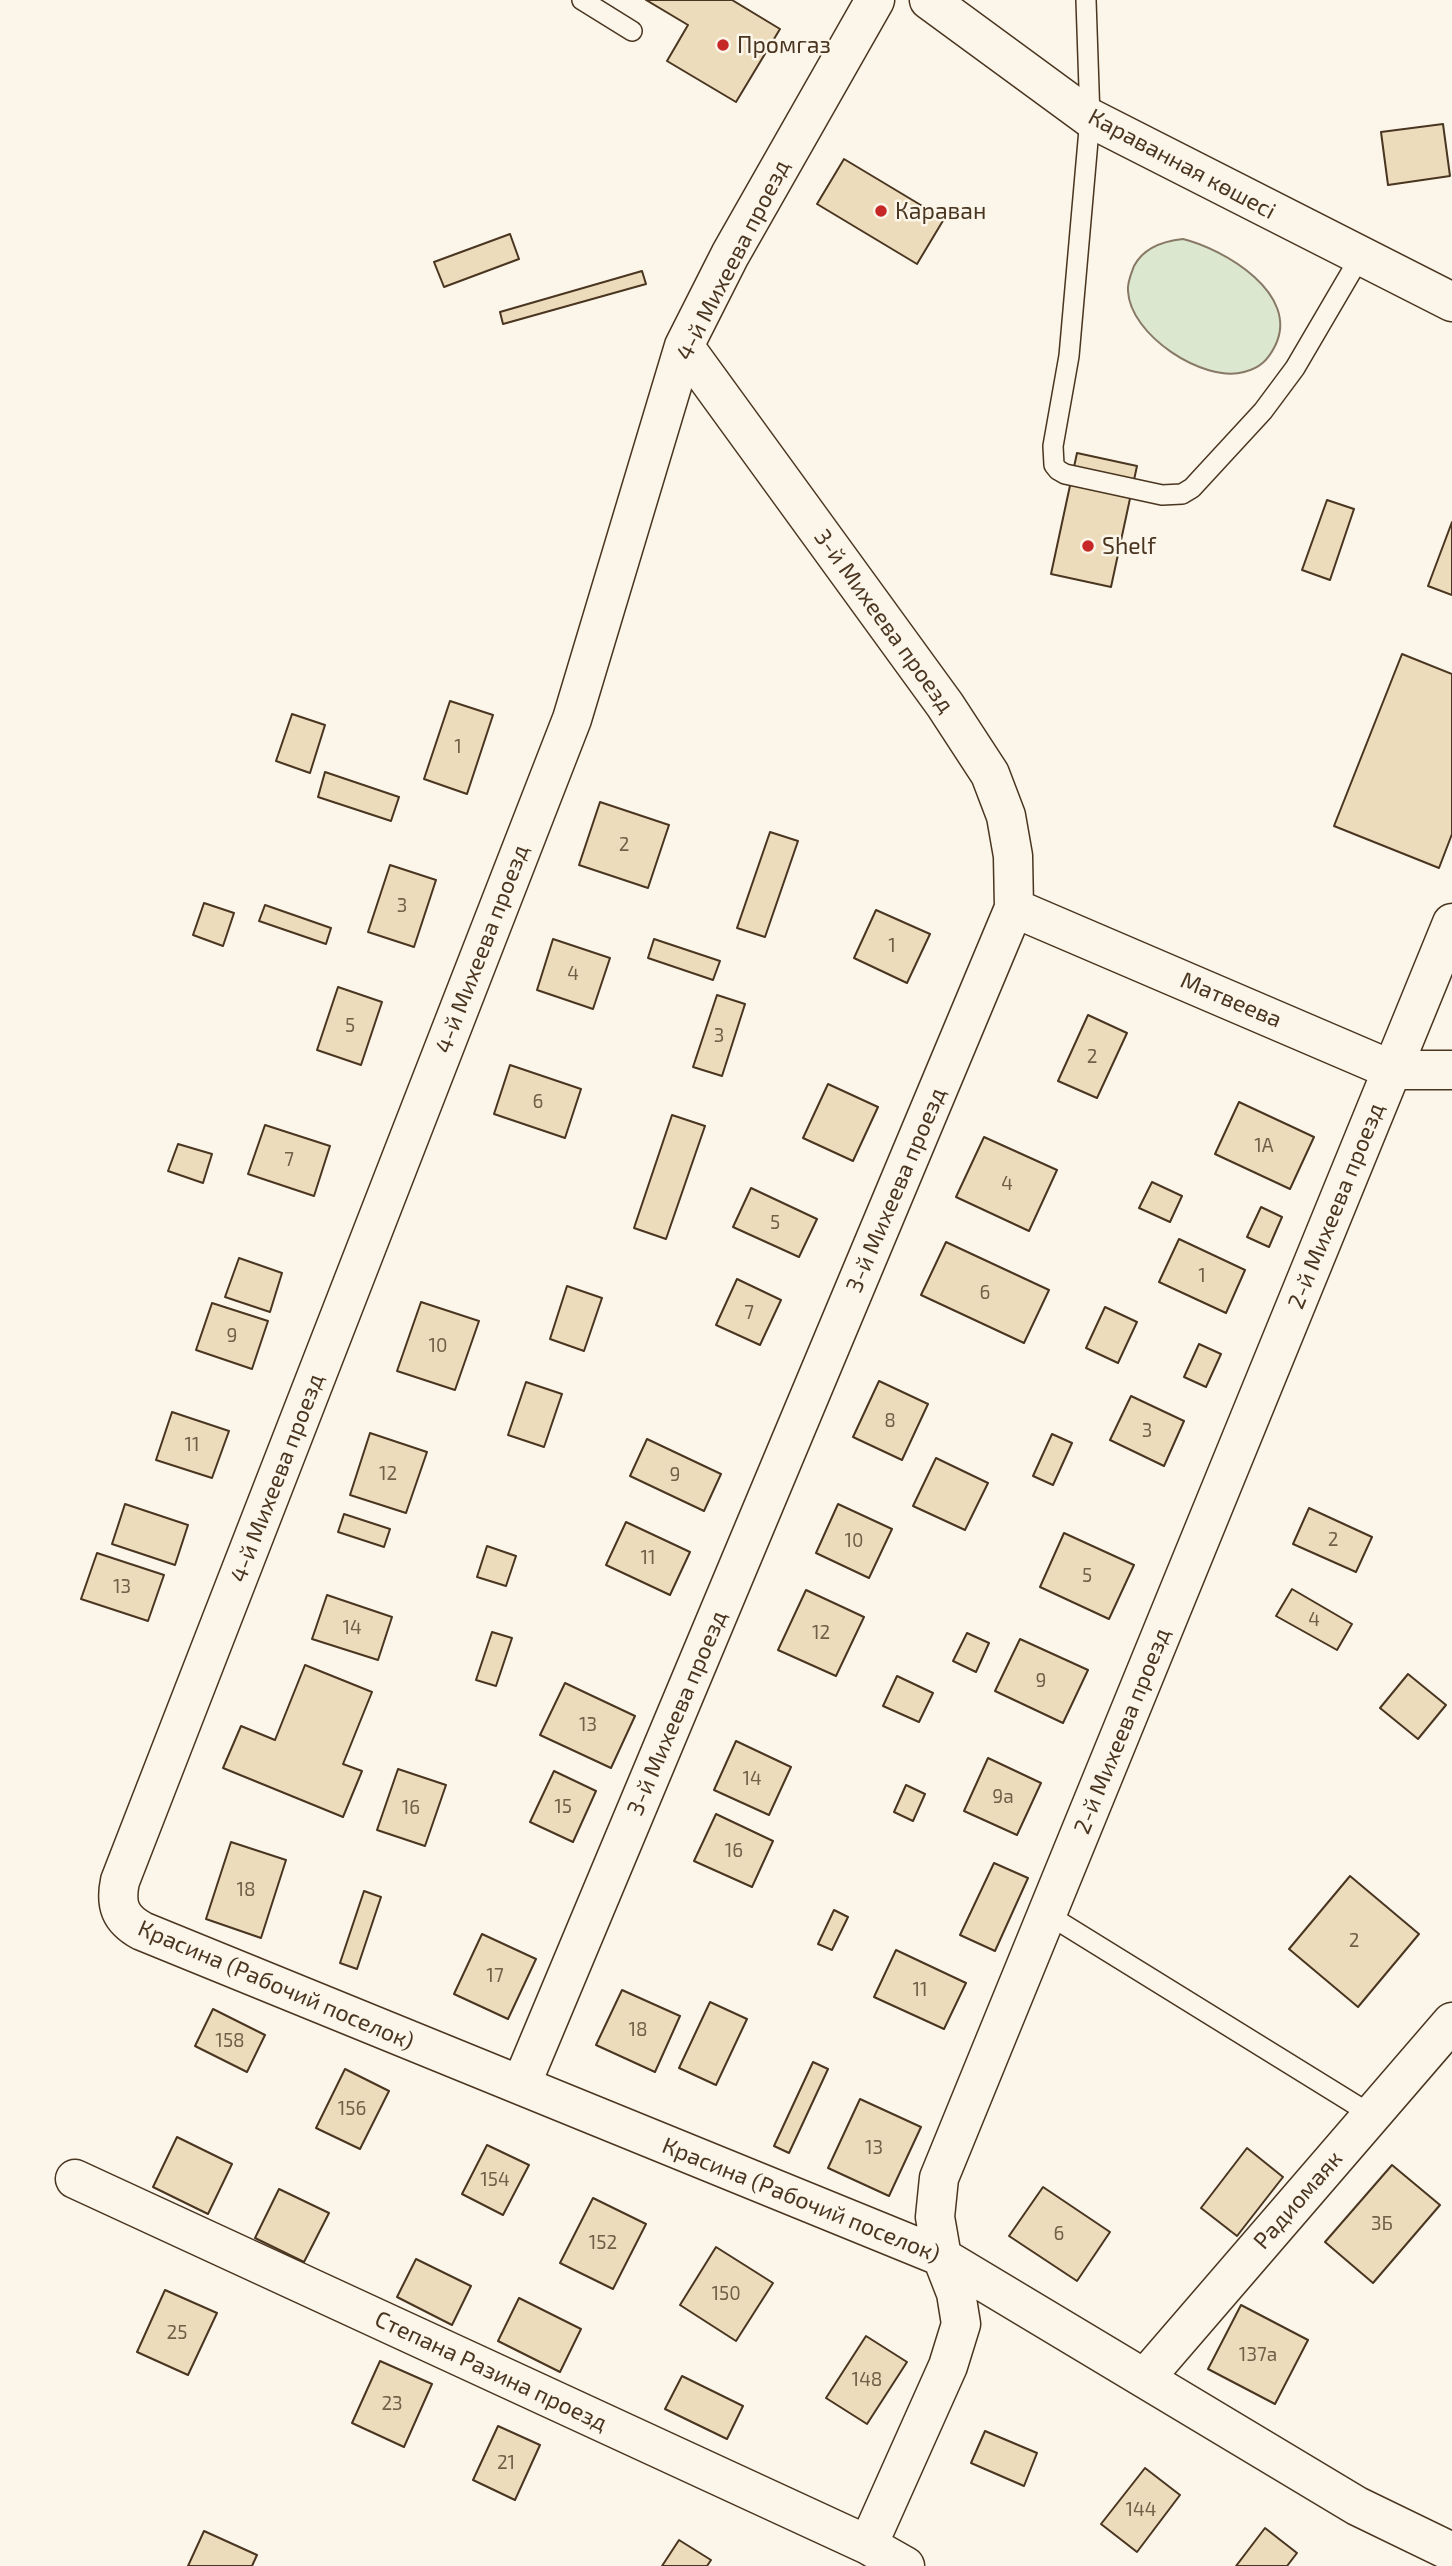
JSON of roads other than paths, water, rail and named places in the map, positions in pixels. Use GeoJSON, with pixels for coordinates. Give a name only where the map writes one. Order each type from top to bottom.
{"type":"FeatureCollection","features":[{"type":"Feature","properties":{"kind":"street","name":"4-й Михеева проезд"},"geometry":{"type":"LineString","coordinates":[[120,1913],[117,1896],[120,1881],[572,719],[684,346],[730,255],[875,0]]}},
{"type":"Feature","properties":{"kind":"street","name":"Караванная көшесі"},"geometry":{"type":"LineString","coordinates":[[929,0],[1090,118],[1452,302]]}},
{"type":"Feature","properties":{"kind":"street","name":"3-й Михеева проезд"},"geometry":{"type":"LineString","coordinates":[[521,2085],[1014,908],[1013,856],[1006,816],[990,775],[945,705],[684,346]]}},
{"type":"Feature","properties":{"kind":"street","name":"Матвеева"},"geometry":{"type":"LineString","coordinates":[[1014,908],[1392,1070],[1452,1070]]}},
{"type":"Feature","properties":{"kind":"street","name":"2-й Михеева проезд"},"geometry":{"type":"LineString","coordinates":[[868,2545],[948,2366],[961,2324],[956,2293],[942,2257],[935,2217],[939,2178],[1452,923]]}},
{"type":"Feature","properties":{"kind":"street","name":"Красина (Рабочий поселок)"},"geometry":{"type":"LineString","coordinates":[[120,1913],[129,1924],[142,1931],[942,2257],[1357,2505],[1452,2552]]}},
{"type":"Feature","properties":{"kind":"street","name":"Радиомаяк"},"geometry":{"type":"LineString","coordinates":[[1144,2378],[1452,2022]]}},
{"type":"Feature","properties":{"kind":"street","name":"Степана Разина проезд"},"geometry":{"type":"LineString","coordinates":[[75,2179],[868,2545],[905,2566]]}},
{"type":"Feature","properties":{"kind":"lane"},"geometry":{"type":"LineString","coordinates":[[582,0],[632,32]]}},
{"type":"Feature","properties":{"kind":"lane"},"geometry":{"type":"LineString","coordinates":[[1086,0],[1090,118],[1069,356],[1053,446],[1054,464],[1058,470],[1065,474],[1162,495],[1182,494],[1192,488],[1263,411],[1295,368],[1360,257]]}},
{"type":"Feature","properties":{"kind":"lane"},"geometry":{"type":"LineString","coordinates":[[1047,1914],[1372,2115]]}},
{"type":"Feature","properties":{"kind":"place","name":"Промгаз"},"geometry":{"type":"Point","coordinates":[723,45]}},
{"type":"Feature","properties":{"kind":"place","name":"Караван"},"geometry":{"type":"Point","coordinates":[881,211]}},
{"type":"Feature","properties":{"kind":"place","name":"Shelf"},"geometry":{"type":"Point","coordinates":[1088,546]}}]}
